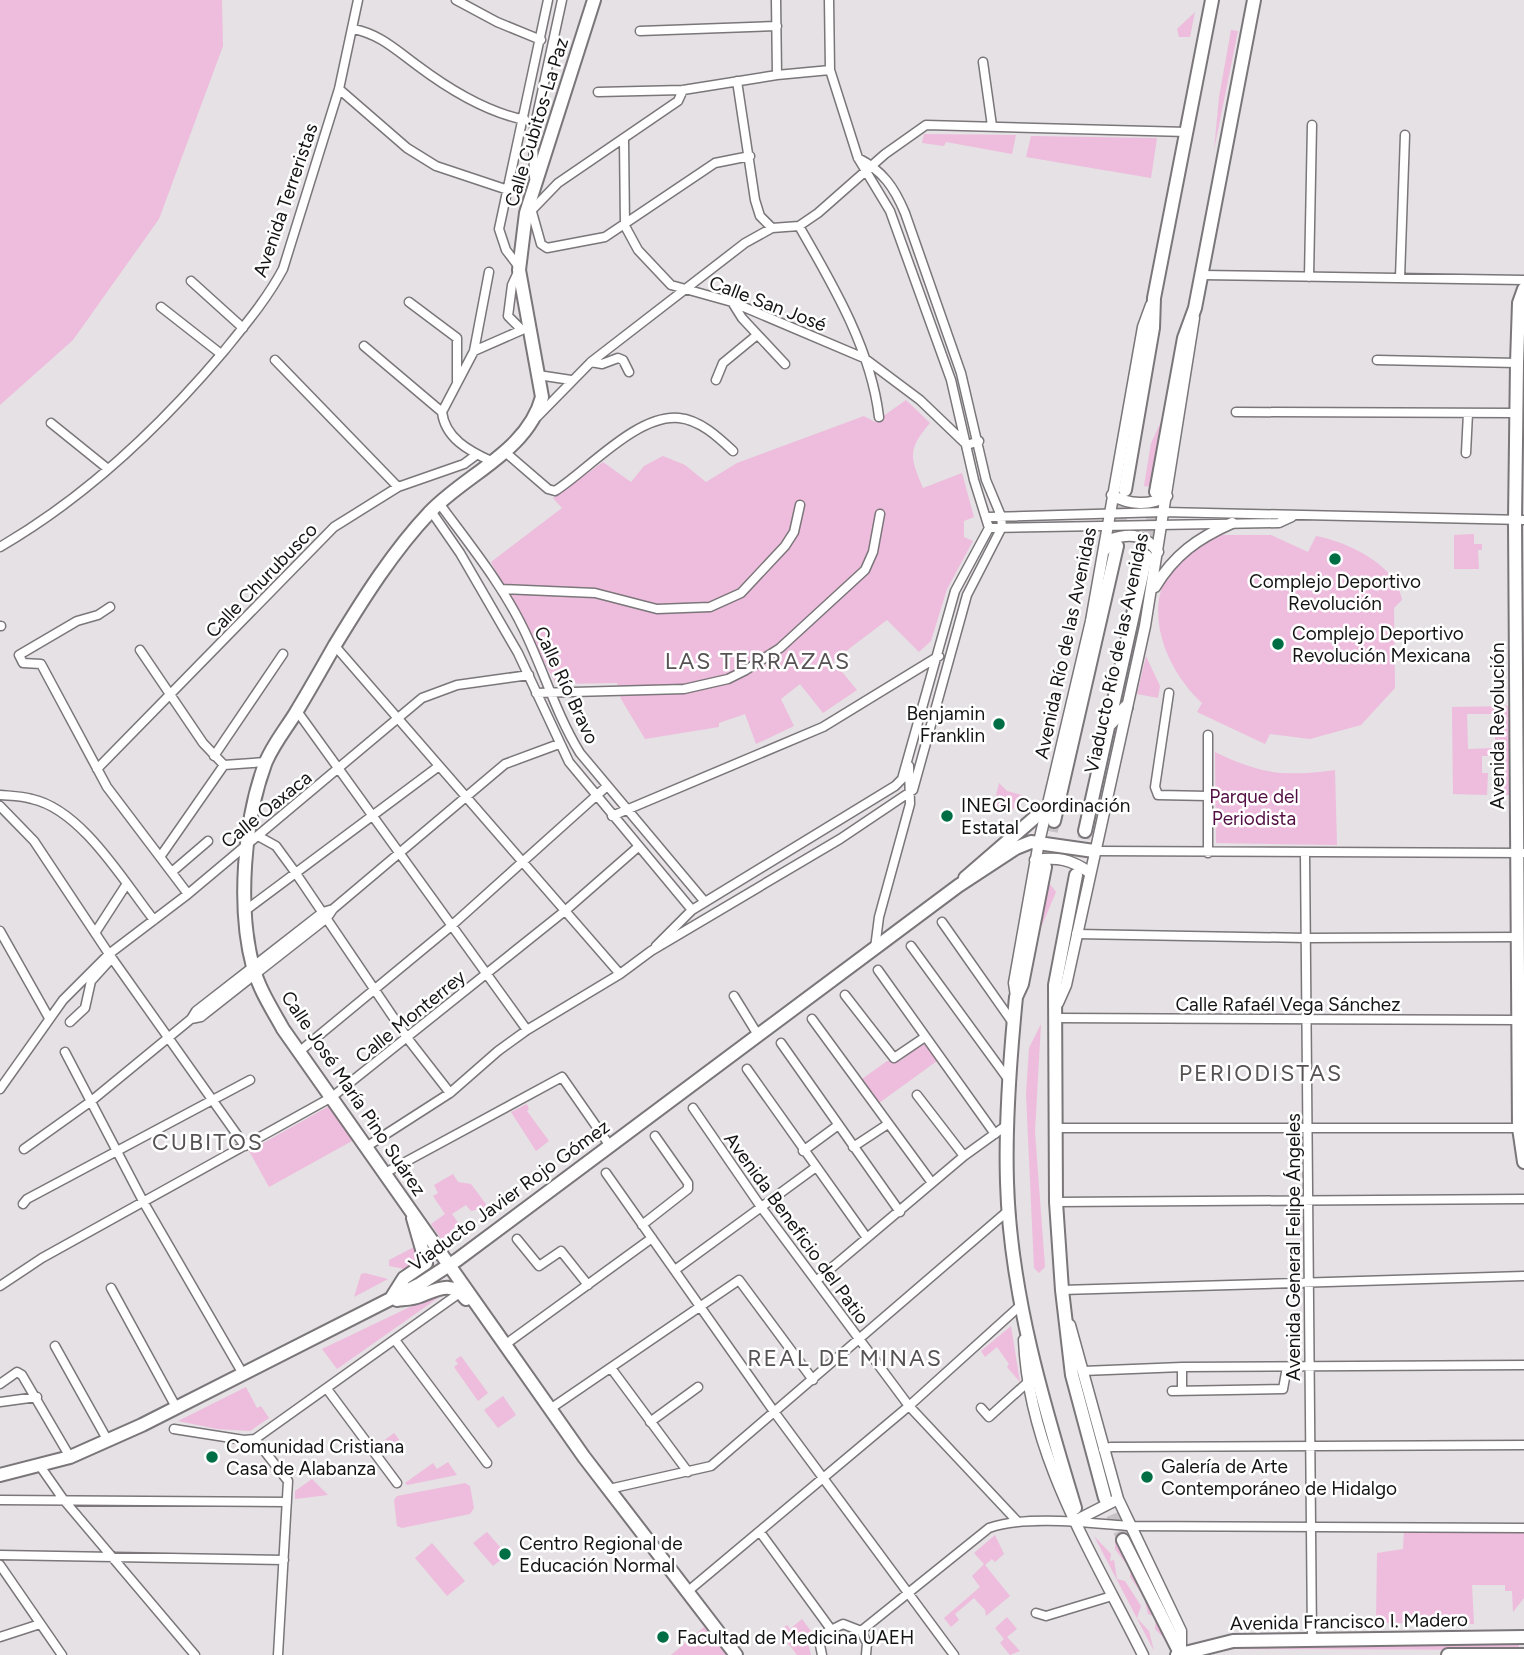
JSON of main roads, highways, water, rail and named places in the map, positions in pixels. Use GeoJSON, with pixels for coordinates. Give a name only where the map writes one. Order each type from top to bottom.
{"type":"FeatureCollection","features":[{"type":"Feature","properties":{"kind":"main road","name":"Calle Cubitos-La Paz"},"geometry":{"type":"LineString","coordinates":[[504,451],[537,417],[542,397],[526,328],[519,268],[535,183],[594,0]]}},
{"type":"Feature","properties":{"kind":"main road"},"geometry":{"type":"LineString","coordinates":[[1119,492],[1153,328],[1154,298],[1212,0]]}},
{"type":"Feature","properties":{"kind":"main road","name":"Viaducto Río de las Avenidas"},"geometry":{"type":"LineString","coordinates":[[1161,494],[1184,338],[1195,308],[1254,0]]}},
{"type":"Feature","properties":{"kind":"main road","name":"Avenida Revolución"},"geometry":{"type":"LineString","coordinates":[[1524,289],[1519,303],[1516,413],[1520,520],[1518,937],[1524,1163]]}},
{"type":"Feature","properties":{"kind":"main road","name":"Calle José María Pino Suárez"},"geometry":{"type":"LineString","coordinates":[[504,451],[435,507],[377,580],[266,762],[257,790],[246,910],[255,971],[283,1029],[450,1265],[470,1304],[481,1308],[550,1409],[736,1655]]}},
{"type":"Feature","properties":{"kind":"main road","name":"Viaducto Río de las Avenidas"},"geometry":{"type":"LineString","coordinates":[[1055,821],[1089,673],[1110,549]]}},
{"type":"Feature","properties":{"kind":"main road","name":"Viaducto Río de las Avenidas"},"geometry":{"type":"LineString","coordinates":[[1085,831],[1152,554]]}},
{"type":"Feature","properties":{"kind":"main road"},"geometry":{"type":"LineString","coordinates":[[1077,724],[1073,699],[1089,673]]}},
{"type":"Feature","properties":{"kind":"main road"},"geometry":{"type":"LineString","coordinates":[[1110,724],[1127,703],[1119,683]]}},
{"type":"Feature","properties":{"kind":"main road","name":"Viaducto Javier Rojo Gómez"},"geometry":{"type":"LineString","coordinates":[[958,886],[979,863],[1047,807]]}},
{"type":"Feature","properties":{"kind":"main road","name":"Viaducto Javier Rojo Gómez"},"geometry":{"type":"LineString","coordinates":[[0,1475],[70,1457],[108,1441],[390,1300],[450,1265],[958,886],[1022,844],[1039,842],[1094,851]]}},
{"type":"Feature","properties":{"kind":"main road"},"geometry":{"type":"LineString","coordinates":[[1040,864],[1014,1024],[1007,1125],[1009,1210],[1022,1310],[1075,1515]]}},
{"type":"Feature","properties":{"kind":"main road","name":"Viaducto Río de las Avenidas"},"geometry":{"type":"LineString","coordinates":[[1083,873],[1055,985],[1058,1003],[1054,1128],[1056,1202],[1072,1375],[1112,1498]]}},
{"type":"Feature","properties":{"kind":"main road"},"geometry":{"type":"LineString","coordinates":[[390,1300],[404,1278],[426,1263],[412,1212]]}},
{"type":"Feature","properties":{"kind":"main road"},"geometry":{"type":"LineString","coordinates":[[390,1300],[417,1298],[443,1286],[463,1290]]}},
{"type":"Feature","properties":{"kind":"main road"},"geometry":{"type":"LineString","coordinates":[[1123,1540],[1180,1655]]}},
{"type":"Feature","properties":{"kind":"main road","name":"Avenida Francisco I. Madero"},"geometry":{"type":"LineString","coordinates":[[1180,1655],[1219,1643],[1524,1637]]}},
{"type":"Feature","properties":{"kind":"main road","name":"Avenida Francisco I. Madero"},"geometry":{"type":"LineString","coordinates":[[1448,1655],[1524,1655]]}},
{"type":"Feature","properties":{"kind":"tunnel"},"geometry":{"type":"LineString","coordinates":[[1117,546],[1125,490]]}},
{"type":"Feature","properties":{"kind":"tunnel"},"geometry":{"type":"LineString","coordinates":[[1146,556],[1156,492]]}},
{"type":"Feature","properties":{"kind":"tunnel"},"geometry":{"type":"LineString","coordinates":[[1045,867],[1054,821]]}},
{"type":"Feature","properties":{"kind":"tunnel"},"geometry":{"type":"LineString","coordinates":[[1077,874],[1085,831]]}},
{"type":"Feature","properties":{"kind":"tunnel"},"geometry":{"type":"LineString","coordinates":[[1105,1498],[1123,1540]]}},
{"type":"Feature","properties":{"kind":"place","name":"Complejo Deportivo Revolución"},"geometry":{"type":"Point","coordinates":[1335,559]}},
{"type":"Feature","properties":{"kind":"place","name":"Complejo Deportivo Revolución Mexicana"},"geometry":{"type":"Point","coordinates":[1278,644]}},
{"type":"Feature","properties":{"kind":"place","name":"Benjamin Franklin"},"geometry":{"type":"Point","coordinates":[999,724]}},
{"type":"Feature","properties":{"kind":"place","name":"INEGI Coordinación Estatal"},"geometry":{"type":"Point","coordinates":[947,816]}},
{"type":"Feature","properties":{"kind":"place","name":"Comunidad Cristiana Casa de Alabanza"},"geometry":{"type":"Point","coordinates":[212,1457]}},
{"type":"Feature","properties":{"kind":"place","name":"Galería de Arte Contemporáneo de Hidalgo"},"geometry":{"type":"Point","coordinates":[1147,1477]}},
{"type":"Feature","properties":{"kind":"place","name":"Centro Regional de Educación Normal"},"geometry":{"type":"Point","coordinates":[505,1554]}},
{"type":"Feature","properties":{"kind":"place","name":"Facultad de Medicina UAEH"},"geometry":{"type":"Point","coordinates":[663,1637]}},
{"type":"Feature","properties":{"kind":"district","name":"LAS TERRAZAS"},"geometry":{"type":"Point","coordinates":[758,661]}},
{"type":"Feature","properties":{"kind":"district","name":"PERIODISTAS"},"geometry":{"type":"Point","coordinates":[1261,1073]}},
{"type":"Feature","properties":{"kind":"district","name":"CUBITOS"},"geometry":{"type":"Point","coordinates":[208,1142]}},
{"type":"Feature","properties":{"kind":"district","name":"REAL DE MINAS"},"geometry":{"type":"Point","coordinates":[845,1358]}},
{"type":"Feature","properties":{"kind":"park label","name":"Parque del Periodista"},"geometry":{"type":"Point","coordinates":[1254,807]}}]}
